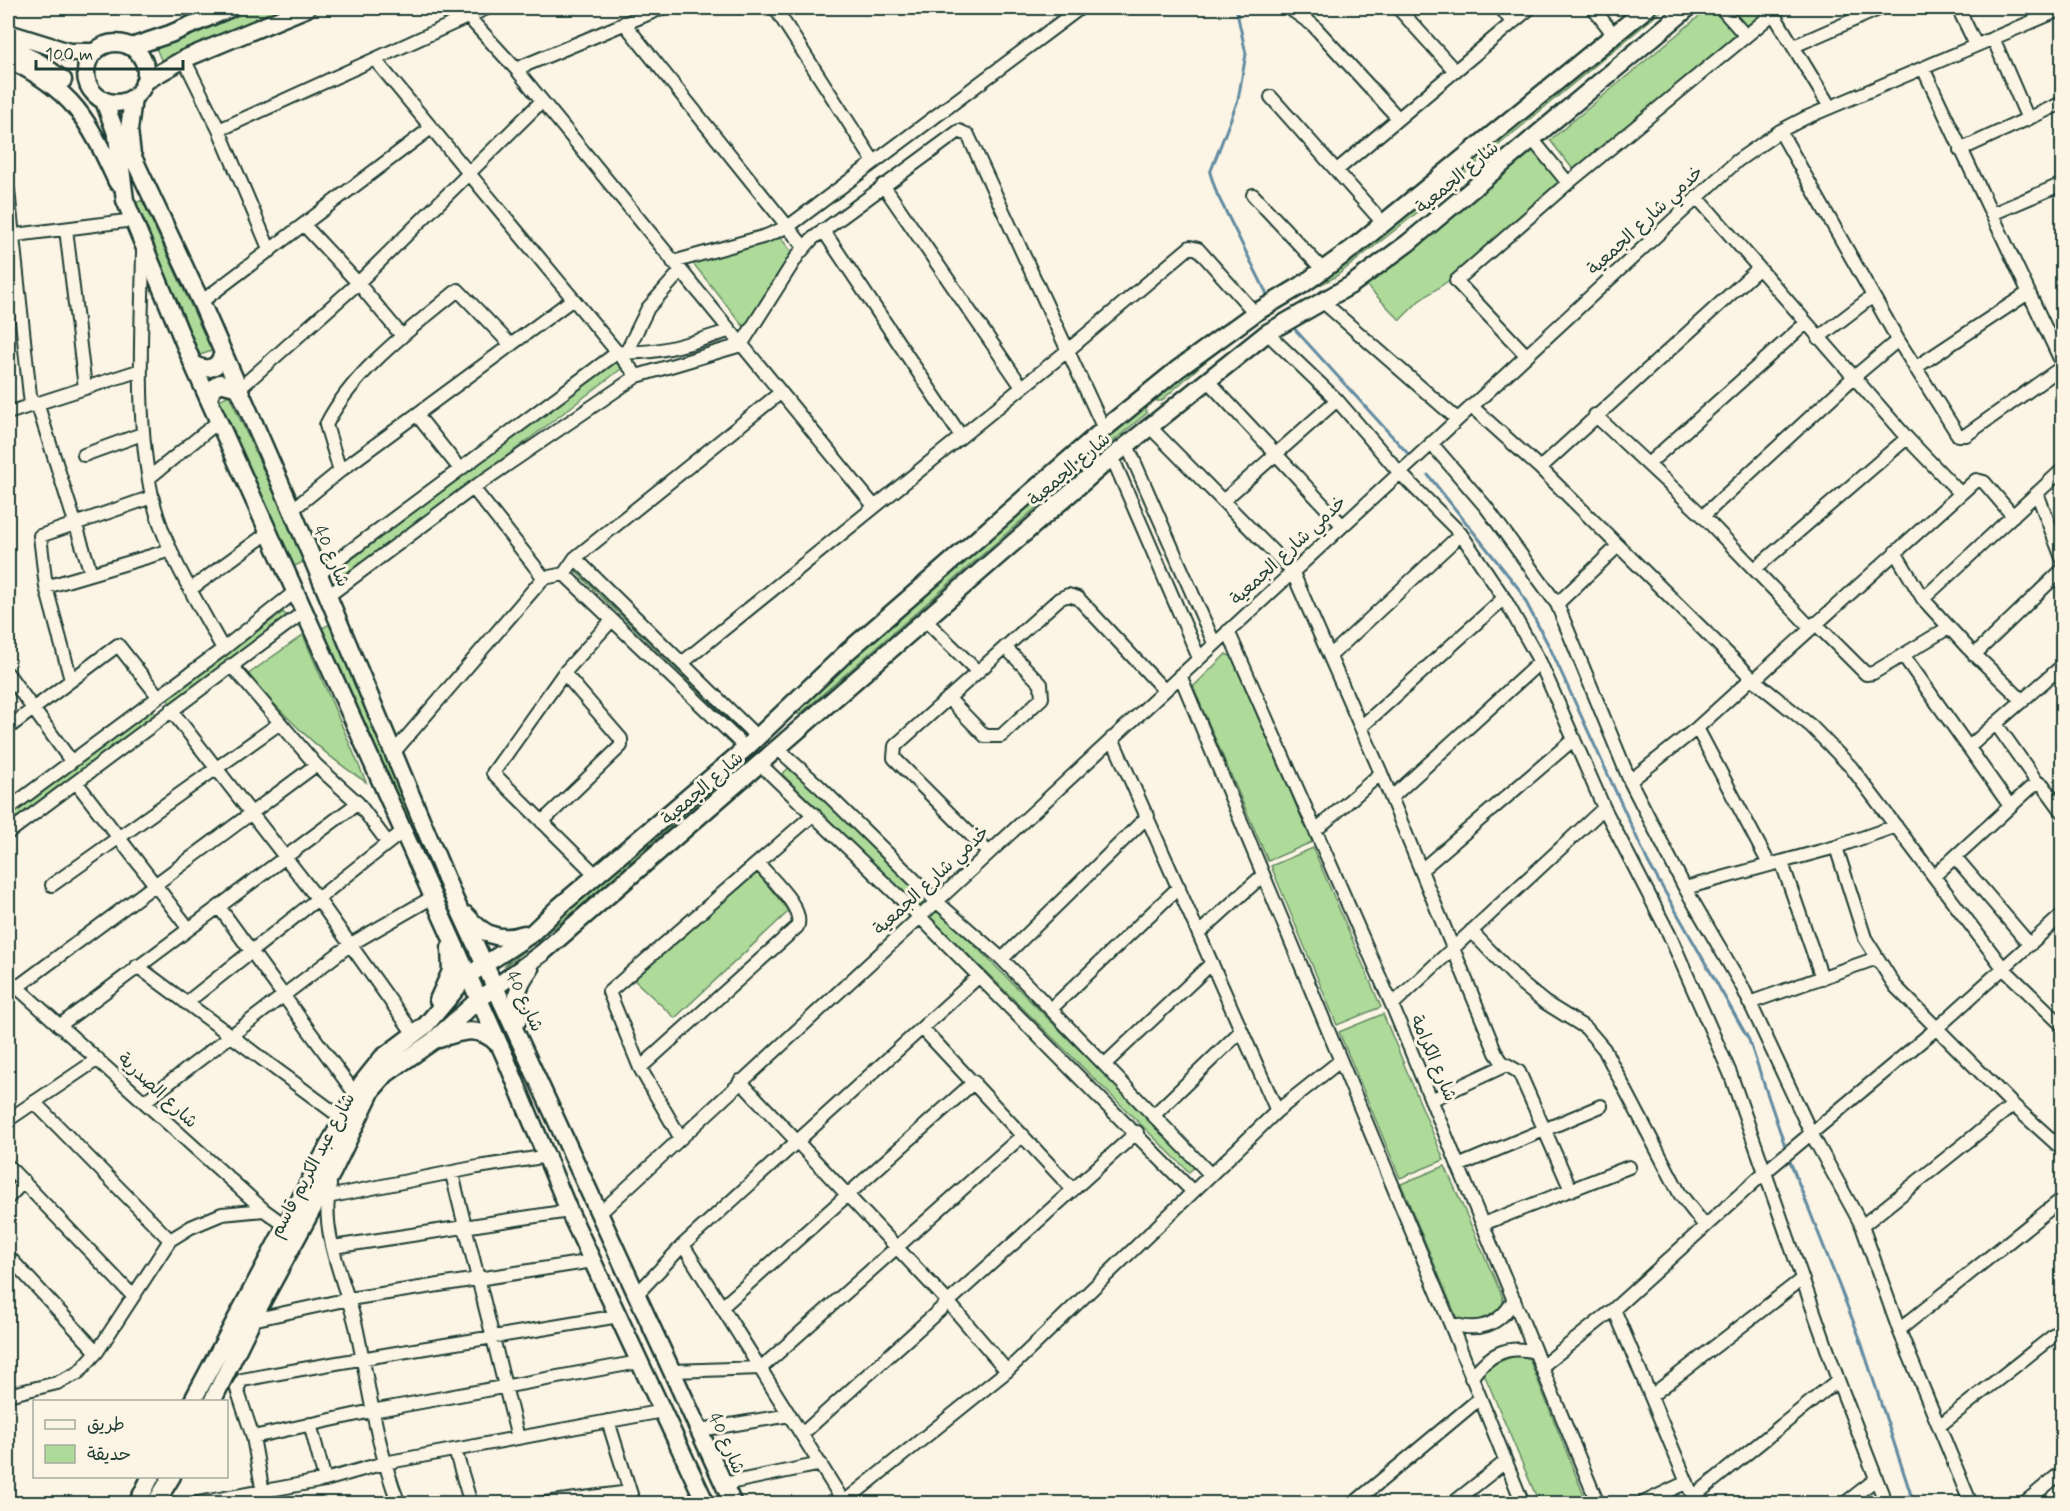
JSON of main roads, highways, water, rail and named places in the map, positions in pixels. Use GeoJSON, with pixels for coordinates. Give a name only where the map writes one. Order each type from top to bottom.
{"type":"FeatureCollection","features":[{"type":"Feature","properties":{"kind":"main road"},"geometry":{"type":"LineString","coordinates":[[8,33],[69,52],[94,52],[111,43],[131,47],[170,34],[231,8]]}},
{"type":"Feature","properties":{"kind":"main road"},"geometry":{"type":"LineString","coordinates":[[104,101],[124,102],[133,98],[144,82],[184,59],[307,8]]}},
{"type":"Feature","properties":{"kind":"main road","name":"شارع الجمعية"},"geometry":{"type":"LineString","coordinates":[[466,977],[531,934],[596,875],[752,743],[847,652],[1104,429],[1178,369],[1255,313],[1324,271],[1423,193],[1647,8]]}},
{"type":"Feature","properties":{"kind":"main road","name":"شارع الجمعية"},"geometry":{"type":"LineString","coordinates":[[497,988],[542,953],[925,620],[1115,464],[1127,445],[1149,426],[1266,333],[1351,285],[1439,217],[1688,8]]}},
{"type":"Feature","properties":{"kind":"main road"},"geometry":{"type":"LineString","coordinates":[[8,47],[40,63],[66,82],[82,104],[134,220],[193,364],[433,897],[466,977],[549,1156],[569,1211],[706,1503]]}},
{"type":"Feature","properties":{"kind":"main road"},"geometry":{"type":"LineString","coordinates":[[131,47],[144,62],[144,82]]}},
{"type":"Feature","properties":{"kind":"main road"},"geometry":{"type":"LineString","coordinates":[[94,52],[86,70],[86,80],[90,89],[104,101],[117,136],[125,200]]}},
{"type":"Feature","properties":{"kind":"main road"},"geometry":{"type":"LineString","coordinates":[[8,59],[62,92],[79,110],[96,135]]}},
{"type":"Feature","properties":{"kind":"main road","name":"شارع 40"},"geometry":{"type":"LineString","coordinates":[[133,98],[129,130],[132,155],[201,302],[292,510],[454,897],[733,1503]]}},
{"type":"Feature","properties":{"kind":"main road"},"geometry":{"type":"LineString","coordinates":[[1450,171],[1455,186],[1469,193]]}},
{"type":"Feature","properties":{"kind":"main road"},"geometry":{"type":"LineString","coordinates":[[1423,193],[1436,201],[1439,217]]}},
{"type":"Feature","properties":{"kind":"main road"},"geometry":{"type":"LineString","coordinates":[[193,364],[204,369],[212,368],[218,364],[223,352]]}},
{"type":"Feature","properties":{"kind":"main road"},"geometry":{"type":"LineString","coordinates":[[209,399],[217,384],[228,383],[239,388]]}},
{"type":"Feature","properties":{"kind":"main road"},"geometry":{"type":"LineString","coordinates":[[886,619],[891,633],[904,640]]}},
{"type":"Feature","properties":{"kind":"main road"},"geometry":{"type":"LineString","coordinates":[[847,652],[860,658],[866,672]]}},
{"type":"Feature","properties":{"kind":"main road"},"geometry":{"type":"LineString","coordinates":[[788,709],[794,721],[804,724]]}},
{"type":"Feature","properties":{"kind":"main road"},"geometry":{"type":"LineString","coordinates":[[354,720],[366,721],[376,711]]}},
{"type":"Feature","properties":{"kind":"main road"},"geometry":{"type":"LineString","coordinates":[[774,722],[789,724],[791,736]]}},
{"type":"Feature","properties":{"kind":"main road"},"geometry":{"type":"LineString","coordinates":[[454,897],[473,923],[487,933],[506,939],[531,934]]}},
{"type":"Feature","properties":{"kind":"main road"},"geometry":{"type":"LineString","coordinates":[[440,915],[450,946],[451,971],[425,1033],[477,1031],[492,1038],[505,1057]]}},
{"type":"Feature","properties":{"kind":"main road"},"geometry":{"type":"LineString","coordinates":[[522,1041],[516,995],[520,983],[542,953]]}},
{"type":"Feature","properties":{"kind":"main road","name":"شارع عبد الكريم قاسم"},"geometry":{"type":"LineString","coordinates":[[213,1400],[232,1379],[252,1320],[333,1171],[372,1090],[425,1033],[466,977]]}},
{"type":"Feature","properties":{"kind":"main road","name":"شارع عبد الكريم قاسم"},"geometry":{"type":"LineString","coordinates":[[193,1400],[356,1095],[376,1064],[497,988]]}},
{"type":"Feature","properties":{"kind":"main road"},"geometry":{"type":"LineString","coordinates":[[137,1503],[150,1478]]}},
{"type":"Feature","properties":{"kind":"main road"},"geometry":{"type":"LineString","coordinates":[[155,1503],[171,1478]]}},
{"type":"Feature","properties":{"kind":"waterway"},"geometry":{"type":"LineString","coordinates":[[1236,8],[1246,54],[1238,100],[1210,173],[1217,194],[1269,298]]}},
{"type":"Feature","properties":{"kind":"waterway"},"geometry":{"type":"LineString","coordinates":[[1291,325],[1411,457]]}},
{"type":"Feature","properties":{"kind":"waterway"},"geometry":{"type":"LineString","coordinates":[[1428,475],[1519,589],[1551,650],[1648,862],[1749,1040],[1786,1149]]}},
{"type":"Feature","properties":{"kind":"waterway"},"geometry":{"type":"LineString","coordinates":[[1788,1156],[1859,1336],[1914,1504]]}}]}
